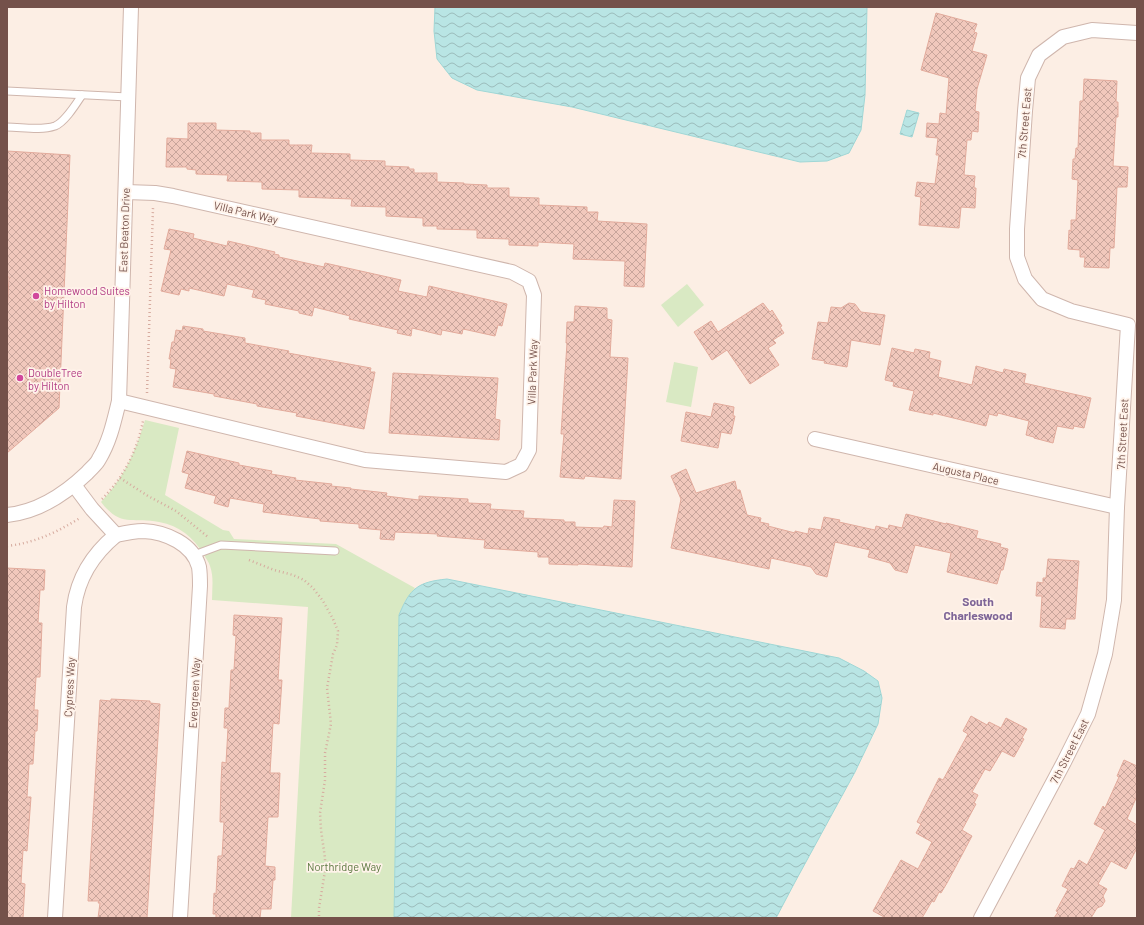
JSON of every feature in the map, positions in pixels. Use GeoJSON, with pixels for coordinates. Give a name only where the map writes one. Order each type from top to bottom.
{"type":"FeatureCollection","features":[{"type":"Feature","properties":{"kind":"street","name":"East Beaton Drive"},"geometry":{"type":"LineString","coordinates":[[7,515],[18,514],[45,504],[74,485],[99,460],[111,432],[119,401],[131,7]]}},
{"type":"Feature","properties":{"kind":"street","name":"7th Street East"},"geometry":{"type":"LineString","coordinates":[[981,918],[1088,714],[1105,654],[1114,600],[1117,508],[1132,326],[1071,311],[1042,299],[1025,279],[1017,257],[1017,229],[1028,78],[1040,55],[1063,37],[1092,30],[1137,33]]}},
{"type":"Feature","properties":{"kind":"street","name":"Villa Park Way"},"geometry":{"type":"LineString","coordinates":[[119,401],[366,460],[506,472],[521,465],[529,450],[534,295],[529,281],[512,272],[173,196],[155,193],[126,192]]}},
{"type":"Feature","properties":{"kind":"street","name":"Augusta Place"},"geometry":{"type":"LineString","coordinates":[[815,439],[1117,508]]}},
{"type":"Feature","properties":{"kind":"street"},"geometry":{"type":"LineString","coordinates":[[74,485],[92,509],[116,535],[143,531],[160,534],[177,540],[194,555]]}},
{"type":"Feature","properties":{"kind":"street","name":"Cypress Way"},"geometry":{"type":"LineString","coordinates":[[55,918],[76,591],[84,573],[105,544],[116,535]]}},
{"type":"Feature","properties":{"kind":"street","name":"Evergreen Way"},"geometry":{"type":"LineString","coordinates":[[180,918],[200,586],[199,568],[194,555]]}},
{"type":"Feature","properties":{"kind":"lane"},"geometry":{"type":"LineString","coordinates":[[7,91],[128,97]]}},
{"type":"Feature","properties":{"kind":"lane"},"geometry":{"type":"LineString","coordinates":[[7,127],[40,128],[56,125],[66,116],[82,95]]}},
{"type":"Feature","properties":{"kind":"lane"},"geometry":{"type":"LineString","coordinates":[[194,555],[221,545],[335,551]]}},
{"type":"Feature","properties":{"kind":"path"},"geometry":{"type":"LineString","coordinates":[[120,478],[148,496],[176,511],[211,540],[221,545]]}},
{"type":"Feature","properties":{"kind":"path"},"geometry":{"type":"LineString","coordinates":[[249,560],[304,580],[313,588],[323,601],[338,631],[337,645],[333,654],[327,688],[331,724],[325,753],[325,780],[320,813],[325,871],[319,908],[319,918]]}},
{"type":"Feature","properties":{"kind":"green space"},"geometry":{"type":"Polygon","coordinates":[[[687,284],[704,305],[678,327],[661,305],[687,284]]]}},
{"type":"Feature","properties":{"kind":"green space"},"geometry":{"type":"Polygon","coordinates":[[[674,362],[698,367],[691,407],[666,402],[674,362]]]}},
{"type":"Feature","properties":{"kind":"green space","name":"Northridge Way"},"geometry":{"type":"Polygon","coordinates":[[[145,420],[179,428],[165,495],[223,530],[229,531],[234,539],[336,544],[415,588],[405,601],[399,615],[394,918],[291,918],[308,607],[212,600],[210,565],[200,549],[185,533],[173,526],[159,522],[128,520],[121,518],[108,510],[101,502],[109,493],[128,464],[145,420]]]}},
{"type":"Feature","properties":{"kind":"water"},"geometry":{"type":"Polygon","coordinates":[[[435,7],[867,7],[865,95],[861,130],[849,153],[827,161],[800,162],[572,107],[477,90],[452,78],[437,59],[434,31],[435,7]]]}},
{"type":"Feature","properties":{"kind":"water"},"geometry":{"type":"Polygon","coordinates":[[[907,110],[919,113],[912,137],[900,134],[907,110]]]}},
{"type":"Feature","properties":{"kind":"water"},"geometry":{"type":"Polygon","coordinates":[[[447,579],[839,658],[864,671],[878,681],[882,698],[878,724],[855,772],[776,918],[394,918],[399,615],[407,598],[416,588],[429,582],[447,579]]]}},
{"type":"Feature","properties":{"kind":"building"},"geometry":{"type":"Polygon","coordinates":[[[936,13],[977,24],[974,32],[977,33],[972,51],[987,55],[977,89],[975,111],[979,112],[978,132],[972,131],[971,140],[967,140],[964,175],[975,176],[975,208],[961,207],[959,228],[919,225],[921,197],[915,196],[917,182],[935,184],[939,155],[936,155],[938,138],[926,137],[927,123],[939,124],[940,113],[946,114],[949,78],[921,70],[936,13]]]}},
{"type":"Feature","properties":{"kind":"building"},"geometry":{"type":"Polygon","coordinates":[[[1084,79],[1117,81],[1116,102],[1118,102],[1118,117],[1116,117],[1113,166],[1128,167],[1127,187],[1117,187],[1114,248],[1110,248],[1109,268],[1084,267],[1085,257],[1080,257],[1080,250],[1068,249],[1071,220],[1076,220],[1078,180],[1072,179],[1073,159],[1075,159],[1076,148],[1078,148],[1080,101],[1083,101],[1084,79]]]}},
{"type":"Feature","properties":{"kind":"building"},"geometry":{"type":"Polygon","coordinates":[[[188,123],[216,123],[216,130],[250,131],[250,133],[261,133],[261,140],[289,140],[289,145],[312,145],[311,153],[350,154],[350,160],[385,161],[385,166],[409,167],[409,169],[414,169],[414,173],[437,173],[437,182],[487,185],[487,188],[509,188],[509,197],[539,198],[539,205],[587,207],[587,212],[598,212],[597,221],[647,224],[644,287],[624,286],[625,261],[573,259],[574,244],[538,242],[538,246],[509,245],[509,239],[477,238],[477,230],[437,229],[437,226],[423,226],[423,218],[386,216],[386,207],[351,206],[352,199],[299,197],[299,190],[262,189],[262,182],[227,181],[228,175],[196,174],[196,170],[187,169],[187,167],[166,167],[167,138],[188,139],[188,123]]]}},
{"type":"Feature","properties":{"kind":"building","name":"Homewood Suites by Hilton"},"geometry":{"type":"Polygon","coordinates":[[[7,151],[70,155],[59,408],[7,453],[7,314],[9,277],[7,277],[7,151]]]}},
{"type":"Feature","properties":{"kind":"building"},"geometry":{"type":"Polygon","coordinates":[[[169,229],[194,234],[193,238],[227,246],[228,241],[275,252],[274,254],[279,255],[279,257],[324,267],[325,263],[401,280],[398,291],[427,297],[429,286],[507,304],[502,326],[498,325],[495,336],[463,329],[462,334],[442,330],[441,335],[412,328],[411,336],[397,333],[398,330],[349,319],[350,316],[314,307],[312,316],[299,313],[299,311],[265,304],[266,300],[252,297],[254,290],[227,284],[224,296],[189,288],[189,291],[181,289],[179,295],[161,291],[171,250],[164,249],[169,229]]]}},
{"type":"Feature","properties":{"kind":"building"},"geometry":{"type":"Polygon","coordinates":[[[763,303],[770,312],[772,310],[782,326],[780,327],[784,333],[773,340],[776,343],[768,348],[779,365],[750,384],[727,350],[712,360],[694,332],[711,321],[718,332],[763,303]]]}},
{"type":"Feature","properties":{"kind":"building"},"geometry":{"type":"Polygon","coordinates":[[[849,303],[855,304],[861,312],[885,315],[880,345],[851,340],[847,367],[824,363],[825,361],[812,359],[818,322],[828,323],[831,307],[841,308],[849,303]]]}},
{"type":"Feature","properties":{"kind":"building"},"geometry":{"type":"Polygon","coordinates":[[[575,306],[607,308],[607,319],[612,320],[610,357],[628,358],[621,479],[585,476],[584,479],[560,477],[564,434],[561,434],[567,322],[574,322],[575,306]]]}},
{"type":"Feature","properties":{"kind":"building"},"geometry":{"type":"Polygon","coordinates":[[[183,326],[245,338],[245,343],[289,351],[288,353],[371,368],[370,372],[375,372],[364,429],[296,416],[297,413],[257,406],[257,404],[214,396],[214,394],[173,387],[176,369],[170,368],[171,359],[169,359],[176,330],[182,331],[183,326]]]}},
{"type":"Feature","properties":{"kind":"building"},"geometry":{"type":"Polygon","coordinates":[[[892,348],[914,353],[915,349],[930,352],[929,358],[941,361],[938,377],[972,385],[976,366],[1003,373],[1004,369],[1026,374],[1024,383],[1091,398],[1084,428],[1074,426],[1073,429],[1057,426],[1053,443],[1026,435],[1029,421],[998,413],[997,416],[989,414],[986,426],[933,413],[933,415],[909,410],[914,391],[893,386],[894,382],[885,380],[892,348]]]}},
{"type":"Feature","properties":{"kind":"building"},"geometry":{"type":"Polygon","coordinates":[[[393,373],[498,378],[495,419],[500,420],[499,440],[389,433],[393,373]]]}},
{"type":"Feature","properties":{"kind":"building"},"geometry":{"type":"Polygon","coordinates":[[[714,403],[734,407],[733,416],[735,416],[731,434],[721,432],[718,448],[681,441],[686,412],[711,417],[714,403]]]}},
{"type":"Feature","properties":{"kind":"building"},"geometry":{"type":"Polygon","coordinates":[[[187,451],[239,463],[239,465],[272,471],[271,474],[296,478],[295,480],[332,484],[331,486],[387,493],[386,496],[419,500],[419,496],[468,499],[468,503],[491,504],[490,509],[524,511],[523,518],[575,522],[575,527],[612,527],[614,500],[635,501],[632,567],[549,564],[549,557],[538,557],[538,552],[484,548],[485,540],[437,536],[438,534],[395,532],[394,540],[380,539],[381,530],[359,528],[359,524],[320,521],[320,519],[263,512],[264,504],[230,498],[228,507],[214,503],[216,496],[185,488],[189,474],[182,472],[187,451]]]}},
{"type":"Feature","properties":{"kind":"building"},"geometry":{"type":"Polygon","coordinates":[[[686,469],[696,493],[735,481],[737,490],[740,490],[747,515],[761,518],[760,522],[769,524],[768,526],[795,533],[795,531],[808,534],[809,528],[821,530],[824,517],[875,530],[876,526],[888,529],[889,525],[902,528],[906,514],[978,531],[976,538],[1001,544],[1000,547],[1008,549],[1003,570],[1001,570],[997,584],[947,572],[951,553],[915,545],[907,573],[895,570],[890,563],[868,557],[870,550],[835,542],[827,577],[816,574],[811,567],[771,558],[769,569],[671,548],[681,499],[671,476],[686,469]]]}},
{"type":"Feature","properties":{"kind":"building"},"geometry":{"type":"Polygon","coordinates":[[[1048,559],[1079,561],[1075,619],[1066,619],[1065,629],[1040,627],[1042,596],[1036,596],[1037,582],[1043,583],[1043,578],[1046,578],[1048,559]]]}},
{"type":"Feature","properties":{"kind":"building"},"geometry":{"type":"Polygon","coordinates":[[[7,568],[45,570],[44,590],[40,590],[38,623],[42,623],[40,677],[36,677],[34,710],[38,710],[37,731],[35,731],[33,764],[29,764],[27,797],[31,797],[27,851],[23,850],[21,883],[25,884],[23,918],[7,918],[7,568]]]}},
{"type":"Feature","properties":{"kind":"building"},"geometry":{"type":"Polygon","coordinates":[[[234,615],[282,618],[278,680],[282,680],[279,724],[273,723],[270,773],[280,773],[278,817],[268,817],[265,866],[275,867],[275,880],[273,880],[271,909],[261,909],[260,918],[216,918],[216,914],[213,914],[214,893],[216,894],[218,856],[222,856],[224,822],[220,822],[222,762],[226,763],[228,728],[224,728],[225,708],[229,708],[231,670],[234,670],[236,636],[233,635],[234,615]]]}},
{"type":"Feature","properties":{"kind":"building"},"geometry":{"type":"Polygon","coordinates":[[[111,699],[150,701],[150,703],[160,704],[147,918],[98,918],[99,901],[88,901],[100,700],[111,701],[111,699]]]}},
{"type":"Feature","properties":{"kind":"building"},"geometry":{"type":"Polygon","coordinates":[[[971,716],[987,725],[989,722],[1001,728],[1006,718],[1027,729],[1022,738],[1024,739],[1014,757],[1002,751],[990,771],[985,769],[972,792],[978,795],[974,803],[976,804],[962,830],[972,836],[941,893],[939,892],[934,902],[932,901],[922,918],[886,918],[873,911],[901,860],[918,869],[932,842],[916,833],[921,824],[917,822],[939,778],[943,780],[968,734],[963,731],[971,716]]]}},
{"type":"Feature","properties":{"kind":"building"},"geometry":{"type":"Polygon","coordinates":[[[1124,760],[1137,766],[1137,796],[1127,819],[1137,825],[1137,848],[1126,869],[1111,861],[1098,884],[1107,889],[1103,896],[1105,901],[1102,906],[1097,908],[1091,918],[1054,918],[1058,912],[1056,911],[1068,889],[1062,886],[1071,868],[1074,869],[1079,860],[1087,865],[1105,830],[1094,824],[1103,806],[1105,808],[1119,777],[1117,776],[1124,760]]]}},
{"type":"Feature","properties":{"kind":"place","name":"Homewood Suites by Hilton"},"geometry":{"type":"Point","coordinates":[36,296]}},
{"type":"Feature","properties":{"kind":"place","name":"DoubleTree by Hilton"},"geometry":{"type":"Point","coordinates":[20,378]}},
{"type":"Feature","properties":{"kind":"district","name":"South Charleswood"},"geometry":{"type":"Point","coordinates":[978,608]}}]}
